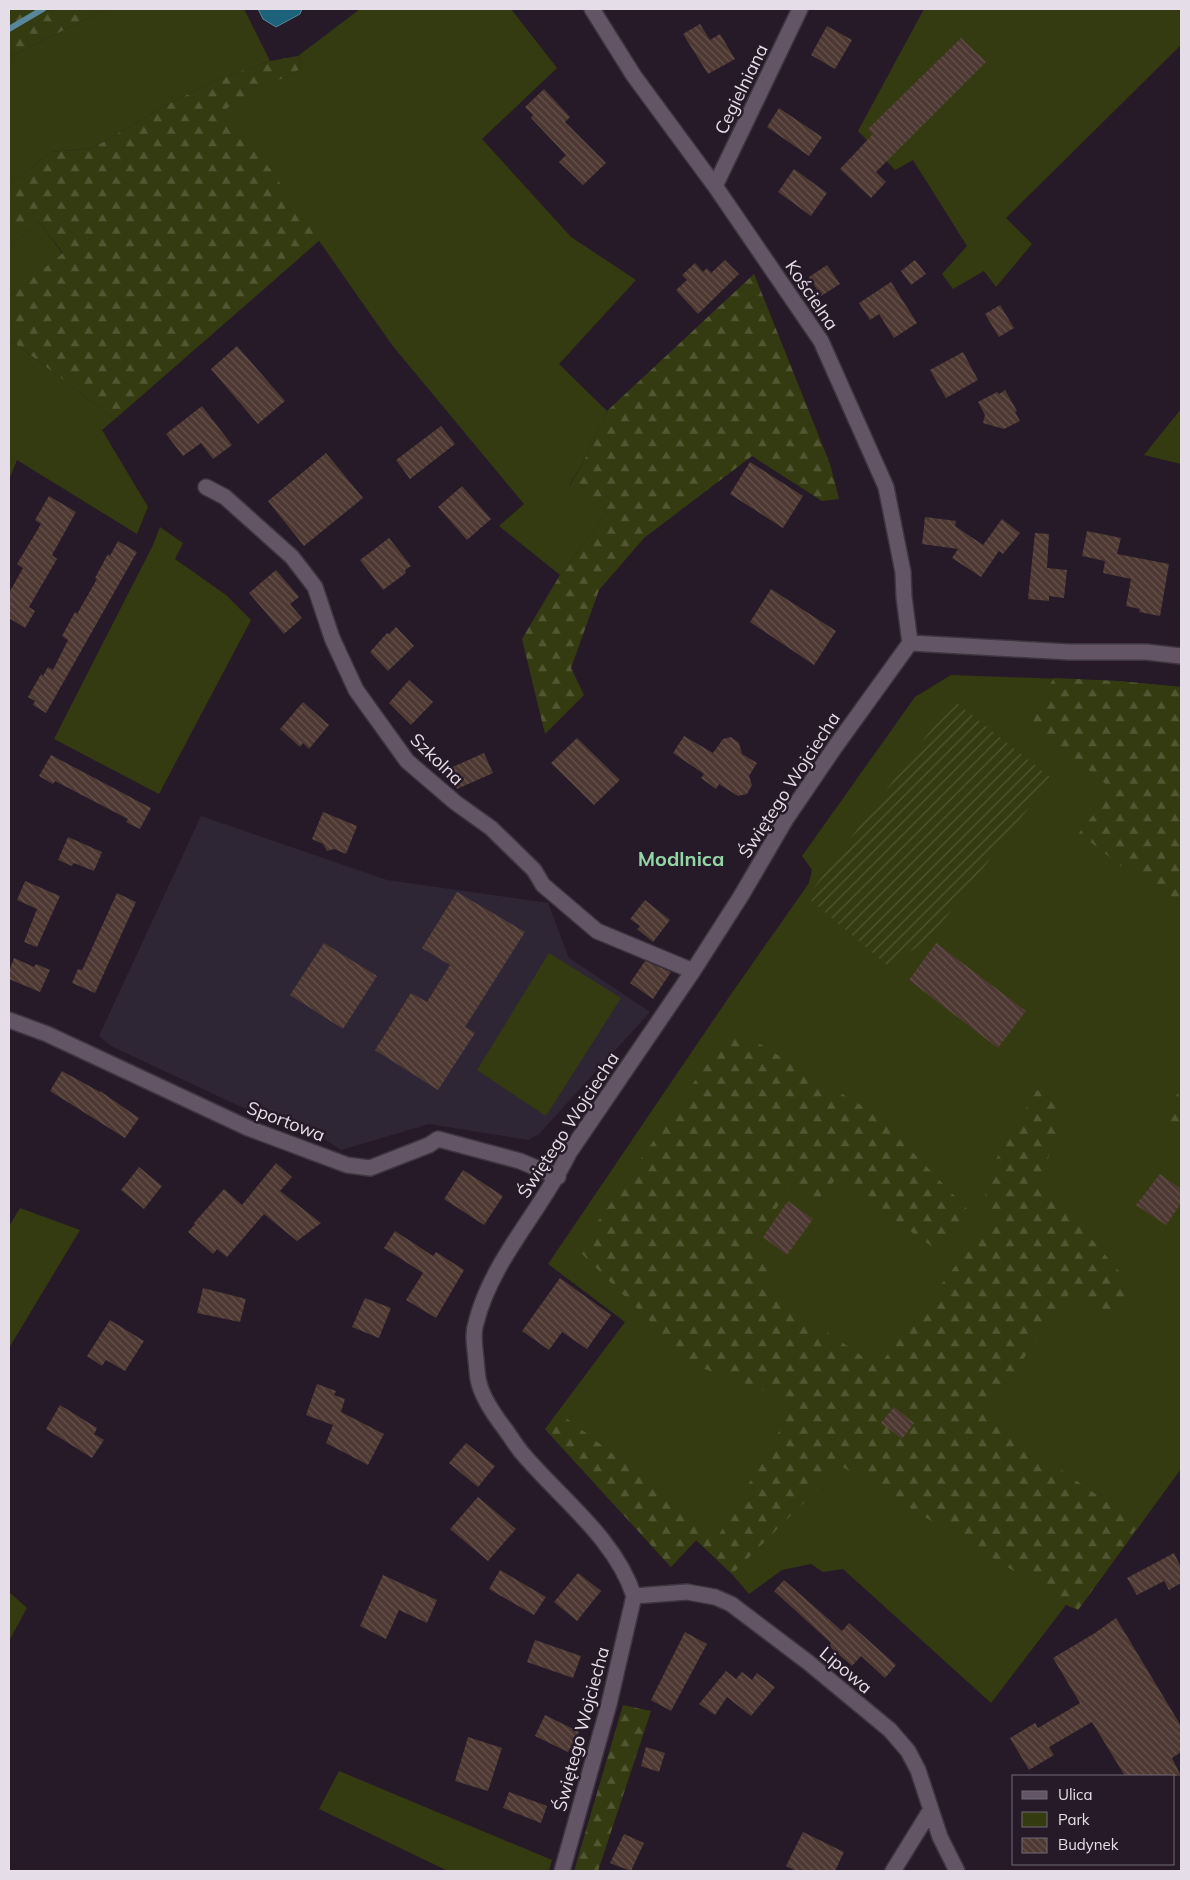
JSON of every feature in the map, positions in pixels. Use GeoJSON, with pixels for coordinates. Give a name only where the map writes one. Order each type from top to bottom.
{"type":"FeatureCollection","features":[{"type":"Feature","properties":{"kind":"street","name":"Kościelna"},"geometry":{"type":"LineString","coordinates":[[592,9],[634,76],[715,186],[821,341],[886,487],[903,572],[910,642]]}},
{"type":"Feature","properties":{"kind":"street","name":"Cegielniana"},"geometry":{"type":"LineString","coordinates":[[715,186],[800,9]]}},
{"type":"Feature","properties":{"kind":"street","name":"Szkolna"},"geometry":{"type":"LineString","coordinates":[[206,487],[225,497],[292,557],[315,587],[332,638],[356,690],[407,761],[456,803],[491,828],[534,870],[543,885],[597,931],[693,971]]}},
{"type":"Feature","properties":{"kind":"street"},"geometry":{"type":"LineString","coordinates":[[910,642],[1069,652],[1146,652],[1181,656]]}},
{"type":"Feature","properties":{"kind":"street","name":"Świętego Wojciecha"},"geometry":{"type":"LineString","coordinates":[[562,1871],[609,1704],[634,1596],[630,1584],[594,1528],[522,1453],[494,1413],[479,1384],[473,1337],[476,1322],[486,1295],[503,1262],[558,1178],[569,1153],[693,971],[741,896],[786,819],[835,746],[910,642]]}},
{"type":"Feature","properties":{"kind":"street","name":"Sportowa"},"geometry":{"type":"LineString","coordinates":[[9,1020],[47,1034],[248,1128],[347,1164],[370,1168],[429,1145],[438,1139],[520,1161],[558,1178]]}},
{"type":"Feature","properties":{"kind":"street","name":"Lipowa"},"geometry":{"type":"LineString","coordinates":[[634,1596],[688,1592],[715,1597],[731,1604],[762,1626],[890,1730],[908,1751],[918,1770],[940,1837],[957,1871]]}},
{"type":"Feature","properties":{"kind":"street"},"geometry":{"type":"LineString","coordinates":[[893,1871],[930,1811]]}},
{"type":"Feature","properties":{"kind":"shaded area"},"geometry":{"type":"Polygon","coordinates":[[[201,816],[387,880],[548,903],[569,958],[650,1012],[539,1134],[528,1140],[429,1124],[341,1150],[321,1137],[237,1105],[111,1046],[99,1036],[201,816]]]}},
{"type":"Feature","properties":{"kind":"green space"},"geometry":{"type":"Polygon","coordinates":[[[9,9],[107,9],[9,57],[9,9]]]}},
{"type":"Feature","properties":{"kind":"green space"},"geometry":{"type":"Polygon","coordinates":[[[107,9],[244,9],[270,61],[224,77],[166,105],[93,148],[51,152],[9,185],[9,57],[107,9]]]}},
{"type":"Feature","properties":{"kind":"green space"},"geometry":{"type":"Polygon","coordinates":[[[360,9],[511,9],[557,68],[482,139],[571,237],[636,280],[559,364],[607,411],[587,455],[569,486],[607,513],[560,575],[499,526],[524,504],[392,345],[226,108],[302,68],[298,56],[360,9]]]}},
{"type":"Feature","properties":{"kind":"green space"},"geometry":{"type":"Polygon","coordinates":[[[924,9],[1181,9],[1181,45],[1006,218],[1032,244],[996,287],[984,271],[953,289],[942,274],[967,246],[913,160],[895,170],[858,131],[924,9]]]}},
{"type":"Feature","properties":{"kind":"green space"},"geometry":{"type":"Polygon","coordinates":[[[298,56],[302,68],[227,108],[320,240],[115,419],[9,339],[9,297],[63,253],[39,222],[9,247],[9,185],[51,152],[93,148],[166,105],[224,77],[270,61],[298,56]]]}},
{"type":"Feature","properties":{"kind":"green space"},"geometry":{"type":"Polygon","coordinates":[[[39,222],[63,254],[9,297],[9,247],[39,222]]]}},
{"type":"Feature","properties":{"kind":"green space"},"geometry":{"type":"Polygon","coordinates":[[[754,274],[830,464],[839,499],[822,501],[752,456],[644,538],[599,590],[571,668],[584,695],[545,734],[522,639],[560,575],[607,513],[569,487],[587,455],[607,411],[754,274]]]}},
{"type":"Feature","properties":{"kind":"green space"},"geometry":{"type":"Polygon","coordinates":[[[9,339],[115,419],[102,430],[148,507],[137,534],[17,460],[9,480],[9,339]]]}},
{"type":"Feature","properties":{"kind":"green space"},"geometry":{"type":"Polygon","coordinates":[[[1181,409],[1181,464],[1144,455],[1181,409]]]}},
{"type":"Feature","properties":{"kind":"green space"},"geometry":{"type":"Polygon","coordinates":[[[160,527],[183,543],[175,559],[226,595],[251,620],[159,794],[54,739],[153,545],[160,527]]]}},
{"type":"Feature","properties":{"kind":"green space"},"geometry":{"type":"Polygon","coordinates":[[[951,675],[1118,681],[1181,687],[1181,1469],[1078,1610],[1066,1605],[991,1703],[843,1569],[823,1572],[811,1564],[782,1570],[749,1594],[732,1574],[696,1540],[671,1567],[545,1429],[625,1322],[548,1264],[729,997],[809,883],[812,870],[802,856],[915,697],[951,675]]]}},
{"type":"Feature","properties":{"kind":"green space"},"geometry":{"type":"Polygon","coordinates":[[[1054,678],[1118,681],[1181,687],[1181,903],[1140,881],[1079,833],[1113,790],[1028,720],[1054,678]]]}},
{"type":"Feature","properties":{"kind":"green space"},"geometry":{"type":"Polygon","coordinates":[[[953,700],[1051,778],[928,941],[887,965],[807,897],[953,700]]]}},
{"type":"Feature","properties":{"kind":"green space"},"geometry":{"type":"Polygon","coordinates":[[[549,953],[621,998],[546,1116],[477,1070],[549,953]]]}},
{"type":"Feature","properties":{"kind":"green space"},"geometry":{"type":"Polygon","coordinates":[[[732,1027],[877,1115],[969,1211],[938,1251],[837,1178],[815,1203],[792,1186],[752,1243],[774,1262],[761,1287],[878,1367],[990,1221],[983,1181],[1037,1090],[1066,1104],[1041,1180],[1130,1284],[1114,1324],[1069,1294],[984,1415],[1139,1525],[1078,1610],[841,1466],[732,1574],[696,1540],[671,1567],[545,1429],[561,1414],[719,1535],[796,1402],[694,1365],[578,1250],[732,1027]]]}},
{"type":"Feature","properties":{"kind":"green space"},"geometry":{"type":"Polygon","coordinates":[[[1181,1087],[1181,1135],[1162,1122],[1181,1087]]]}},
{"type":"Feature","properties":{"kind":"green space"},"geometry":{"type":"Polygon","coordinates":[[[20,1208],[80,1230],[9,1348],[9,1226],[20,1208]]]}},
{"type":"Feature","properties":{"kind":"green space"},"geometry":{"type":"Polygon","coordinates":[[[9,1592],[27,1608],[9,1641],[9,1592]]]}},
{"type":"Feature","properties":{"kind":"green space"},"geometry":{"type":"Polygon","coordinates":[[[623,1705],[651,1711],[598,1871],[574,1871],[623,1705]]]}},
{"type":"Feature","properties":{"kind":"green space"},"geometry":{"type":"Polygon","coordinates":[[[339,1771],[552,1860],[549,1871],[448,1871],[319,1809],[339,1771]]]}},
{"type":"Feature","properties":{"kind":"water"},"geometry":{"type":"Polygon","coordinates":[[[258,9],[302,9],[300,14],[276,27],[263,19],[258,9]]]}},
{"type":"Feature","properties":{"kind":"building"},"geometry":{"type":"Polygon","coordinates":[[[700,24],[710,40],[720,34],[735,59],[708,74],[683,34],[700,24]]]}},
{"type":"Feature","properties":{"kind":"building"},"geometry":{"type":"Polygon","coordinates":[[[827,26],[852,40],[835,69],[811,55],[827,26]]]}},
{"type":"Feature","properties":{"kind":"building"},"geometry":{"type":"Polygon","coordinates":[[[961,38],[986,62],[876,172],[886,182],[871,198],[840,169],[873,134],[868,129],[961,38]]]}},
{"type":"Feature","properties":{"kind":"building"},"geometry":{"type":"Polygon","coordinates":[[[544,89],[570,117],[565,122],[606,163],[583,185],[559,162],[566,155],[531,118],[533,115],[525,107],[544,89]]]}},
{"type":"Feature","properties":{"kind":"building"},"geometry":{"type":"Polygon","coordinates":[[[779,108],[822,137],[809,156],[767,127],[779,108]]]}},
{"type":"Feature","properties":{"kind":"building"},"geometry":{"type":"Polygon","coordinates":[[[794,169],[827,193],[811,216],[778,192],[794,169]]]}},
{"type":"Feature","properties":{"kind":"building"},"geometry":{"type":"Polygon","coordinates":[[[725,260],[739,274],[698,314],[676,290],[687,280],[682,275],[695,263],[703,272],[707,268],[711,273],[725,260]]]}},
{"type":"Feature","properties":{"kind":"building"},"geometry":{"type":"Polygon","coordinates":[[[915,260],[926,274],[911,285],[901,271],[915,260]]]}},
{"type":"Feature","properties":{"kind":"building"},"geometry":{"type":"Polygon","coordinates":[[[827,265],[840,284],[821,296],[809,277],[827,265]]]}},
{"type":"Feature","properties":{"kind":"building"},"geometry":{"type":"Polygon","coordinates":[[[891,282],[917,323],[894,338],[879,314],[870,320],[859,303],[891,282]]]}},
{"type":"Feature","properties":{"kind":"building"},"geometry":{"type":"Polygon","coordinates":[[[1000,305],[1014,328],[999,337],[985,314],[1000,305]]]}},
{"type":"Feature","properties":{"kind":"building"},"geometry":{"type":"Polygon","coordinates":[[[237,346],[285,401],[258,424],[211,369],[237,346]]]}},
{"type":"Feature","properties":{"kind":"building"},"geometry":{"type":"Polygon","coordinates":[[[963,352],[978,380],[946,398],[930,370],[963,352]]]}},
{"type":"Feature","properties":{"kind":"building"},"geometry":{"type":"Polygon","coordinates":[[[1005,390],[1017,411],[1015,412],[1020,421],[1004,429],[983,423],[985,415],[978,402],[1005,390]]]}},
{"type":"Feature","properties":{"kind":"building"},"geometry":{"type":"Polygon","coordinates":[[[202,406],[232,445],[213,459],[201,443],[183,456],[166,434],[202,406]]]}},
{"type":"Feature","properties":{"kind":"building"},"geometry":{"type":"Polygon","coordinates":[[[441,426],[455,444],[410,479],[396,460],[441,426]]]}},
{"type":"Feature","properties":{"kind":"building"},"geometry":{"type":"Polygon","coordinates":[[[326,453],[363,498],[304,546],[268,501],[326,453]]]}},
{"type":"Feature","properties":{"kind":"building"},"geometry":{"type":"Polygon","coordinates":[[[750,462],[803,496],[783,528],[730,494],[750,462]]]}},
{"type":"Feature","properties":{"kind":"building"},"geometry":{"type":"Polygon","coordinates":[[[462,486],[491,519],[467,540],[438,507],[462,486]]]}},
{"type":"Feature","properties":{"kind":"building"},"geometry":{"type":"Polygon","coordinates":[[[49,496],[76,512],[52,555],[57,559],[29,607],[35,611],[25,628],[9,618],[9,593],[23,568],[17,564],[41,524],[35,520],[49,496]]]}},
{"type":"Feature","properties":{"kind":"building"},"geometry":{"type":"Polygon","coordinates":[[[925,517],[956,521],[955,526],[983,545],[1002,519],[1020,533],[1003,554],[999,551],[981,577],[952,558],[958,549],[922,544],[925,517]]]}},
{"type":"Feature","properties":{"kind":"building"},"geometry":{"type":"Polygon","coordinates":[[[1087,531],[1121,538],[1117,554],[1169,564],[1160,616],[1139,612],[1140,609],[1126,606],[1131,579],[1103,573],[1105,561],[1082,556],[1087,531]]]}},
{"type":"Feature","properties":{"kind":"building"},"geometry":{"type":"Polygon","coordinates":[[[1035,533],[1049,534],[1047,568],[1067,570],[1064,598],[1049,596],[1049,601],[1028,599],[1035,533]]]}},
{"type":"Feature","properties":{"kind":"building"},"geometry":{"type":"Polygon","coordinates":[[[389,538],[411,566],[405,570],[406,573],[383,590],[360,560],[389,538]]]}},
{"type":"Feature","properties":{"kind":"building"},"geometry":{"type":"Polygon","coordinates":[[[118,541],[137,552],[46,713],[33,705],[35,701],[28,697],[41,674],[43,676],[48,667],[53,670],[68,640],[62,636],[97,579],[95,578],[108,554],[110,556],[118,541]]]}},
{"type":"Feature","properties":{"kind":"building"},"geometry":{"type":"Polygon","coordinates":[[[276,570],[299,597],[290,604],[302,618],[284,634],[249,593],[276,570]]]}},
{"type":"Feature","properties":{"kind":"building"},"geometry":{"type":"Polygon","coordinates":[[[771,589],[836,631],[814,665],[750,622],[771,589]]]}},
{"type":"Feature","properties":{"kind":"building"},"geometry":{"type":"Polygon","coordinates":[[[396,627],[414,646],[388,671],[370,652],[387,633],[389,634],[396,627]]]}},
{"type":"Feature","properties":{"kind":"building"},"geometry":{"type":"Polygon","coordinates":[[[409,680],[433,702],[411,725],[389,703],[409,680]]]}},
{"type":"Feature","properties":{"kind":"building"},"geometry":{"type":"Polygon","coordinates":[[[303,702],[329,725],[309,749],[303,743],[300,747],[280,729],[303,702]]]}},
{"type":"Feature","properties":{"kind":"building"},"geometry":{"type":"Polygon","coordinates":[[[684,736],[713,753],[723,739],[731,737],[739,743],[742,754],[757,763],[749,776],[752,785],[747,794],[738,796],[719,784],[716,789],[701,778],[704,774],[673,753],[684,736]]]}},
{"type":"Feature","properties":{"kind":"building"},"geometry":{"type":"Polygon","coordinates":[[[577,738],[620,780],[594,805],[551,763],[577,738]]]}},
{"type":"Feature","properties":{"kind":"building"},"geometry":{"type":"Polygon","coordinates":[[[484,753],[493,773],[457,789],[448,769],[484,753]]]}},
{"type":"Feature","properties":{"kind":"building"},"geometry":{"type":"Polygon","coordinates":[[[51,755],[151,808],[140,829],[126,822],[128,819],[55,781],[53,784],[39,776],[51,755]]]}},
{"type":"Feature","properties":{"kind":"building"},"geometry":{"type":"Polygon","coordinates":[[[323,812],[357,826],[346,854],[334,849],[327,851],[323,844],[312,839],[323,812]]]}},
{"type":"Feature","properties":{"kind":"building"},"geometry":{"type":"Polygon","coordinates":[[[68,837],[102,852],[94,871],[74,863],[72,866],[58,860],[68,837]]]}},
{"type":"Feature","properties":{"kind":"building"},"geometry":{"type":"Polygon","coordinates":[[[25,881],[60,896],[37,947],[24,942],[37,909],[17,900],[25,881]]]}},
{"type":"Feature","properties":{"kind":"building"},"geometry":{"type":"Polygon","coordinates":[[[457,892],[525,932],[465,1027],[475,1033],[438,1090],[375,1050],[411,993],[427,1002],[450,965],[422,948],[457,892]]]}},
{"type":"Feature","properties":{"kind":"building"},"geometry":{"type":"Polygon","coordinates":[[[117,893],[136,902],[95,993],[72,983],[78,969],[82,970],[117,893]]]}},
{"type":"Feature","properties":{"kind":"building"},"geometry":{"type":"Polygon","coordinates":[[[645,900],[670,920],[653,942],[637,929],[640,926],[630,919],[645,900]]]}},
{"type":"Feature","properties":{"kind":"building"},"geometry":{"type":"Polygon","coordinates":[[[324,943],[377,976],[343,1029],[290,995],[324,943]]]}},
{"type":"Feature","properties":{"kind":"building"},"geometry":{"type":"Polygon","coordinates":[[[936,943],[1026,1011],[998,1048],[909,980],[936,943]]]}},
{"type":"Feature","properties":{"kind":"building"},"geometry":{"type":"Polygon","coordinates":[[[14,958],[34,967],[36,964],[50,970],[40,992],[9,979],[9,971],[14,958]]]}},
{"type":"Feature","properties":{"kind":"building"},"geometry":{"type":"Polygon","coordinates":[[[645,961],[671,972],[653,999],[630,983],[645,961]]]}},
{"type":"Feature","properties":{"kind":"building"},"geometry":{"type":"Polygon","coordinates":[[[62,1071],[100,1091],[139,1118],[125,1138],[50,1091],[62,1071]]]}},
{"type":"Feature","properties":{"kind":"building"},"geometry":{"type":"Polygon","coordinates":[[[276,1163],[292,1177],[280,1191],[321,1223],[297,1241],[264,1214],[227,1257],[217,1249],[213,1254],[188,1232],[224,1189],[242,1205],[276,1163]]]}},
{"type":"Feature","properties":{"kind":"building"},"geometry":{"type":"Polygon","coordinates":[[[139,1167],[162,1186],[144,1209],[121,1190],[139,1167]]]}},
{"type":"Feature","properties":{"kind":"building"},"geometry":{"type":"Polygon","coordinates":[[[463,1170],[503,1196],[484,1225],[444,1199],[463,1170]]]}},
{"type":"Feature","properties":{"kind":"building"},"geometry":{"type":"Polygon","coordinates":[[[1160,1174],[1181,1189],[1181,1203],[1166,1225],[1136,1205],[1160,1174]]]}},
{"type":"Feature","properties":{"kind":"building"},"geometry":{"type":"Polygon","coordinates":[[[788,1201],[813,1219],[787,1255],[763,1237],[788,1201]]]}},
{"type":"Feature","properties":{"kind":"building"},"geometry":{"type":"Polygon","coordinates":[[[395,1231],[433,1256],[436,1252],[464,1270],[436,1318],[406,1300],[423,1273],[384,1248],[395,1231]]]}},
{"type":"Feature","properties":{"kind":"building"},"geometry":{"type":"Polygon","coordinates":[[[560,1278],[611,1315],[587,1349],[562,1332],[549,1350],[522,1331],[560,1278]]]}},
{"type":"Feature","properties":{"kind":"building"},"geometry":{"type":"Polygon","coordinates":[[[203,1288],[246,1299],[240,1322],[197,1313],[203,1288]]]}},
{"type":"Feature","properties":{"kind":"building"},"geometry":{"type":"Polygon","coordinates":[[[365,1298],[391,1308],[379,1338],[352,1327],[365,1298]]]}},
{"type":"Feature","properties":{"kind":"building"},"geometry":{"type":"Polygon","coordinates":[[[110,1320],[144,1341],[125,1371],[106,1360],[102,1366],[87,1356],[110,1320]]]}},
{"type":"Feature","properties":{"kind":"building"},"geometry":{"type":"Polygon","coordinates":[[[317,1384],[336,1391],[334,1395],[345,1399],[341,1412],[384,1434],[368,1465],[326,1443],[333,1425],[306,1415],[317,1384]]]}},
{"type":"Feature","properties":{"kind":"building"},"geometry":{"type":"Polygon","coordinates":[[[60,1405],[97,1428],[94,1434],[104,1440],[92,1458],[46,1429],[60,1405]]]}},
{"type":"Feature","properties":{"kind":"building"},"geometry":{"type":"Polygon","coordinates":[[[894,1407],[914,1423],[902,1439],[881,1423],[894,1407]]]}},
{"type":"Feature","properties":{"kind":"building"},"geometry":{"type":"Polygon","coordinates":[[[466,1443],[495,1466],[478,1487],[449,1463],[466,1443]]]}},
{"type":"Feature","properties":{"kind":"building"},"geometry":{"type":"Polygon","coordinates":[[[478,1497],[516,1529],[488,1561],[450,1529],[478,1497]]]}},
{"type":"Feature","properties":{"kind":"building"},"geometry":{"type":"Polygon","coordinates":[[[1174,1553],[1181,1567],[1181,1583],[1169,1590],[1164,1581],[1137,1595],[1127,1578],[1174,1553]]]}},
{"type":"Feature","properties":{"kind":"building"},"geometry":{"type":"Polygon","coordinates":[[[500,1570],[546,1597],[534,1615],[489,1589],[500,1570]]]}},
{"type":"Feature","properties":{"kind":"building"},"geometry":{"type":"Polygon","coordinates":[[[578,1573],[601,1591],[577,1621],[554,1602],[578,1573]]]}},
{"type":"Feature","properties":{"kind":"building"},"geometry":{"type":"Polygon","coordinates":[[[383,1575],[437,1600],[427,1623],[399,1610],[386,1639],[360,1626],[383,1575]]]}},
{"type":"Feature","properties":{"kind":"building"},"geometry":{"type":"Polygon","coordinates":[[[784,1580],[842,1631],[849,1623],[896,1665],[885,1678],[861,1656],[852,1666],[829,1646],[831,1643],[774,1591],[784,1580]]]}},
{"type":"Feature","properties":{"kind":"building"},"geometry":{"type":"Polygon","coordinates":[[[1116,1618],[1181,1726],[1181,1752],[1172,1758],[1181,1776],[1124,1775],[1092,1722],[1049,1747],[1054,1755],[1029,1770],[1010,1738],[1035,1723],[1038,1728],[1080,1703],[1053,1658],[1116,1618]]]}},
{"type":"Feature","properties":{"kind":"building"},"geometry":{"type":"Polygon","coordinates":[[[685,1632],[707,1644],[671,1711],[651,1700],[685,1632]]]}},
{"type":"Feature","properties":{"kind":"building"},"geometry":{"type":"Polygon","coordinates":[[[535,1640],[581,1656],[573,1678],[527,1662],[535,1640]]]}},
{"type":"Feature","properties":{"kind":"building"},"geometry":{"type":"Polygon","coordinates":[[[726,1671],[736,1679],[742,1672],[752,1680],[757,1673],[775,1687],[751,1716],[727,1697],[715,1715],[699,1704],[726,1671]]]}},
{"type":"Feature","properties":{"kind":"building"},"geometry":{"type":"Polygon","coordinates":[[[545,1715],[579,1732],[568,1752],[535,1736],[545,1715]]]}},
{"type":"Feature","properties":{"kind":"building"},"geometry":{"type":"Polygon","coordinates":[[[468,1737],[502,1748],[488,1791],[455,1781],[468,1737]]]}},
{"type":"Feature","properties":{"kind":"building"},"geometry":{"type":"Polygon","coordinates":[[[646,1747],[665,1753],[659,1772],[641,1766],[646,1747]]]}},
{"type":"Feature","properties":{"kind":"building"},"geometry":{"type":"Polygon","coordinates":[[[509,1792],[547,1806],[541,1823],[503,1808],[509,1792]]]}},
{"type":"Feature","properties":{"kind":"building"},"geometry":{"type":"Polygon","coordinates":[[[803,1832],[844,1852],[835,1871],[796,1871],[786,1866],[803,1832]]]}},
{"type":"Feature","properties":{"kind":"building"},"geometry":{"type":"Polygon","coordinates":[[[624,1834],[644,1843],[631,1871],[610,1863],[624,1834]]]}},
{"type":"Feature","properties":{"kind":"waterway"},"geometry":{"type":"LineString","coordinates":[[9,29],[43,9]]}},
{"type":"Feature","properties":{"kind":"district","name":"Modlnica"},"geometry":{"type":"Point","coordinates":[681,858]}}]}
